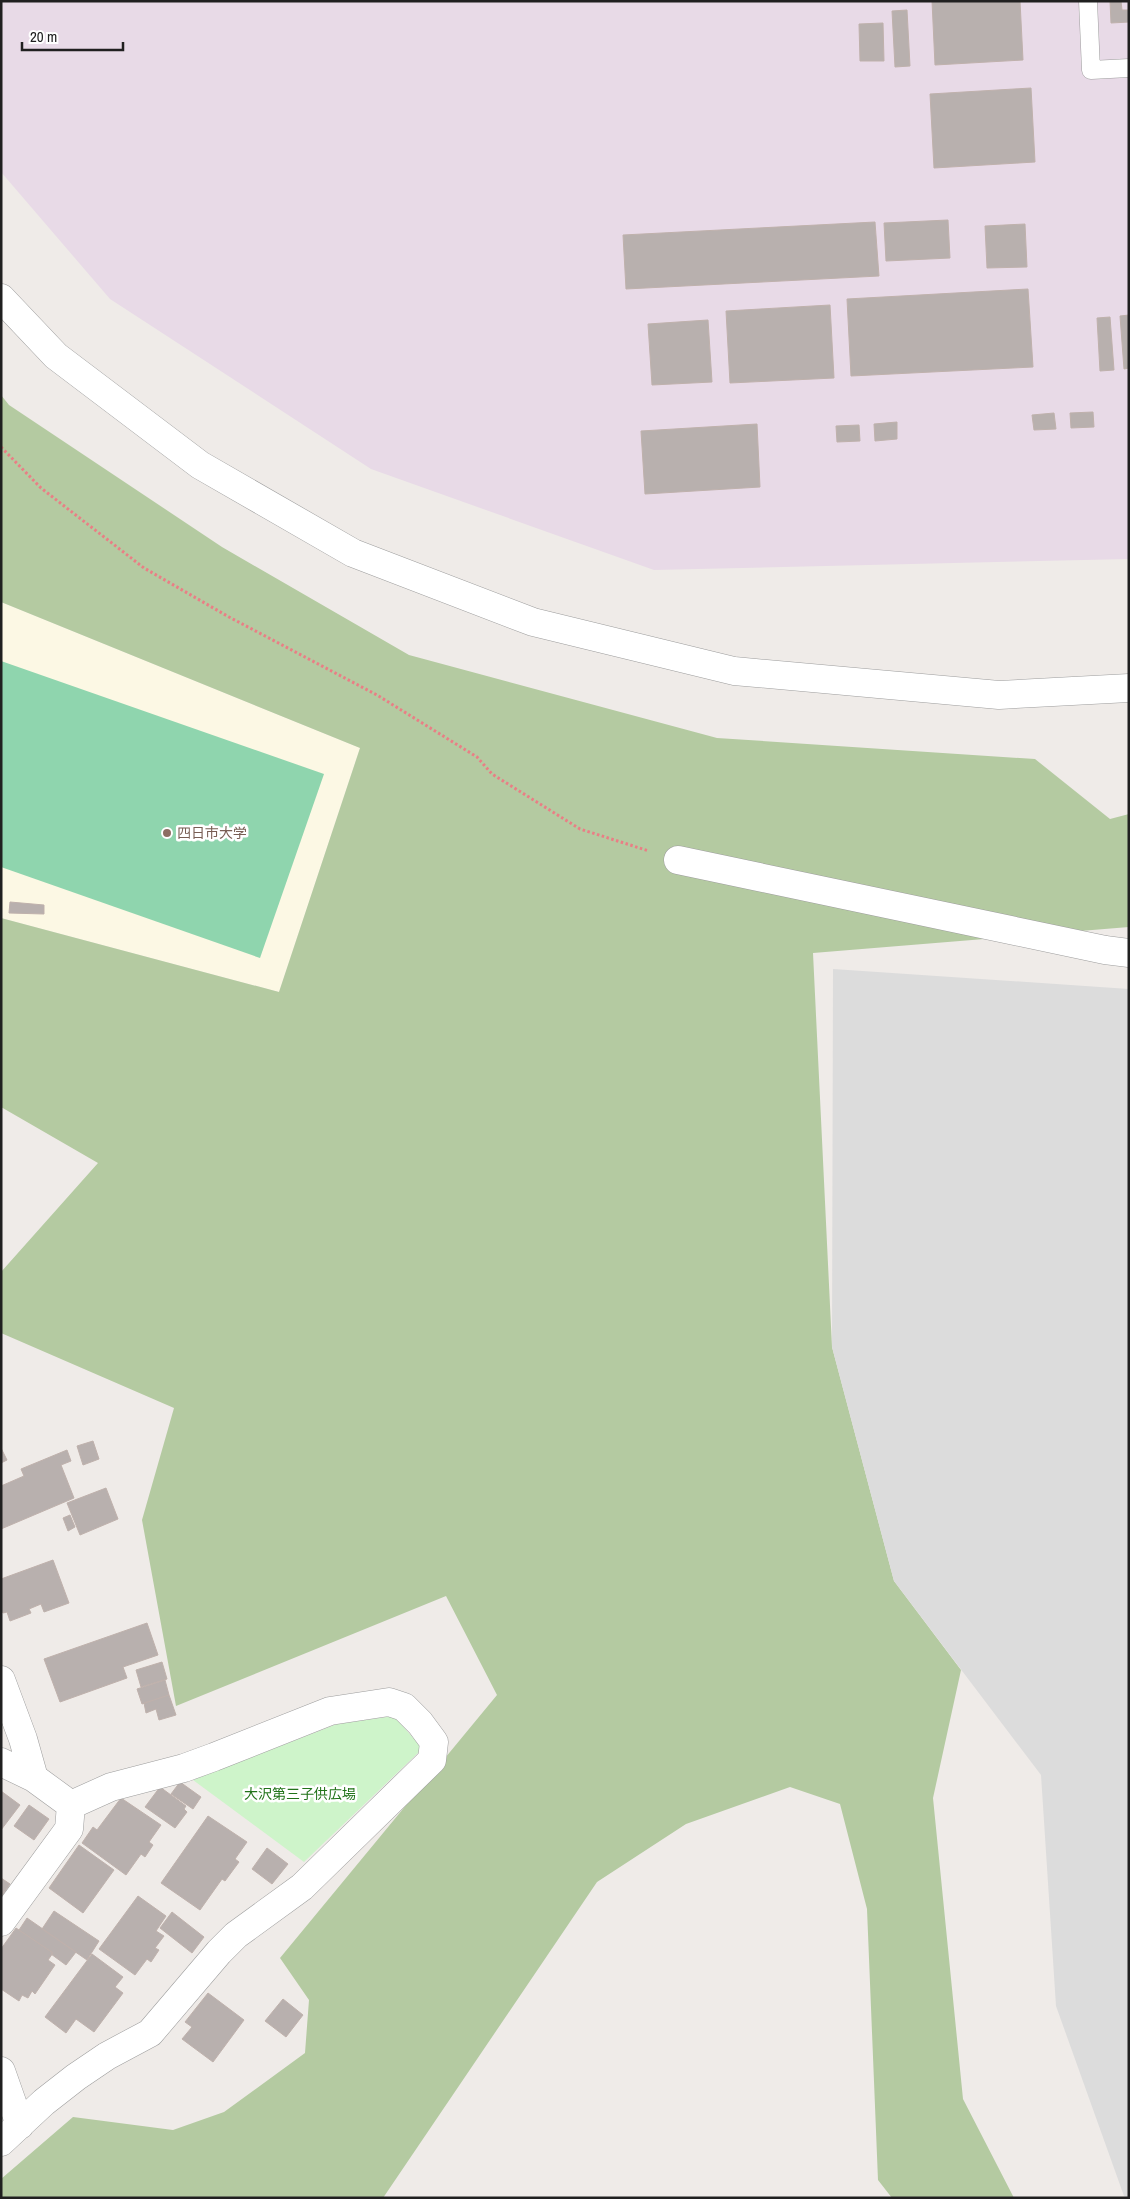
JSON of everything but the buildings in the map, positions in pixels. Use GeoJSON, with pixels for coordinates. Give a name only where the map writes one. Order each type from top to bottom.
{"type":"FeatureCollection","features":[{"type":"Feature","properties":{"kind":"street"},"geometry":{"type":"LineString","coordinates":[[1,298],[56,356],[200,465],[353,553],[533,622],[734,671],[999,696],[1129,688]]}},
{"type":"Feature","properties":{"kind":"street"},"geometry":{"type":"LineString","coordinates":[[678,860],[1105,950],[1129,953]]}},
{"type":"Feature","properties":{"kind":"street"},"geometry":{"type":"LineString","coordinates":[[1,1680],[23,1739],[34,1778]]}},
{"type":"Feature","properties":{"kind":"street"},"geometry":{"type":"LineString","coordinates":[[11,2133],[44,2102],[76,2077],[107,2056],[150,2033],[219,1952],[236,1935],[302,1887],[432,1760],[434,1742],[420,1723],[404,1707],[389,1702],[330,1711],[184,1768],[111,1787],[71,1805]]}},
{"type":"Feature","properties":{"kind":"street"},"geometry":{"type":"LineString","coordinates":[[1,1762],[34,1778],[71,1805]]}},
{"type":"Feature","properties":{"kind":"street"},"geometry":{"type":"LineString","coordinates":[[1,1922],[69,1830],[71,1805]]}},
{"type":"Feature","properties":{"kind":"street"},"geometry":{"type":"LineString","coordinates":[[1,2071],[11,2133]]}},
{"type":"Feature","properties":{"kind":"lane"},"geometry":{"type":"LineString","coordinates":[[1088,1],[1091,70],[1129,68]]}},
{"type":"Feature","properties":{"kind":"path"},"geometry":{"type":"LineString","coordinates":[[1,447],[42,488],[144,568],[229,617],[377,695],[477,756],[492,774],[580,829],[678,860]]}},
{"type":"Feature","properties":{"kind":"shaded area"},"geometry":{"type":"Polygon","coordinates":[[[1,1],[1129,1],[1129,559],[654,570],[371,469],[110,299],[1,172],[1,1]]]}},
{"type":"Feature","properties":{"kind":"shaded area","name":"四日市大学"},"geometry":{"type":"Polygon","coordinates":[[[1,602],[360,748],[279,992],[1,918],[1,602]]]}},
{"type":"Feature","properties":{"kind":"shaded area"},"geometry":{"type":"Polygon","coordinates":[[[833,969],[1129,989],[1129,2198],[1124,2196],[1056,2006],[1041,1775],[894,1581],[832,1347],[833,969]]]}},
{"type":"Feature","properties":{"kind":"green space"},"geometry":{"type":"Polygon","coordinates":[[[1,395],[9,405],[222,547],[409,655],[717,738],[1035,759],[1110,819],[1129,814],[1129,927],[813,953],[832,1347],[894,1581],[961,1670],[933,1798],[963,2099],[1014,2198],[892,2198],[878,2180],[867,1909],[840,1804],[790,1787],[686,1824],[597,1882],[383,2198],[1,2198],[1,2179],[73,2117],[173,2130],[224,2112],[305,2053],[309,2000],[280,1958],[497,1695],[446,1596],[176,1706],[142,1520],[174,1408],[1,1333],[1,1272],[98,1163],[1,1107],[1,918],[279,992],[360,748],[1,602],[1,395]]]}},
{"type":"Feature","properties":{"kind":"green space","name":"四日市大学"},"geometry":{"type":"Polygon","coordinates":[[[1,661],[324,774],[260,958],[1,867],[1,661]]]}},
{"type":"Feature","properties":{"kind":"green space","name":"大沢第三子供広場"},"geometry":{"type":"Polygon","coordinates":[[[394,1716],[421,1747],[420,1751],[304,1862],[193,1780],[337,1724],[394,1716]]]}},
{"type":"Feature","properties":{"kind":"place","name":"四日市大学"},"geometry":{"type":"Point","coordinates":[167,833]}}]}
